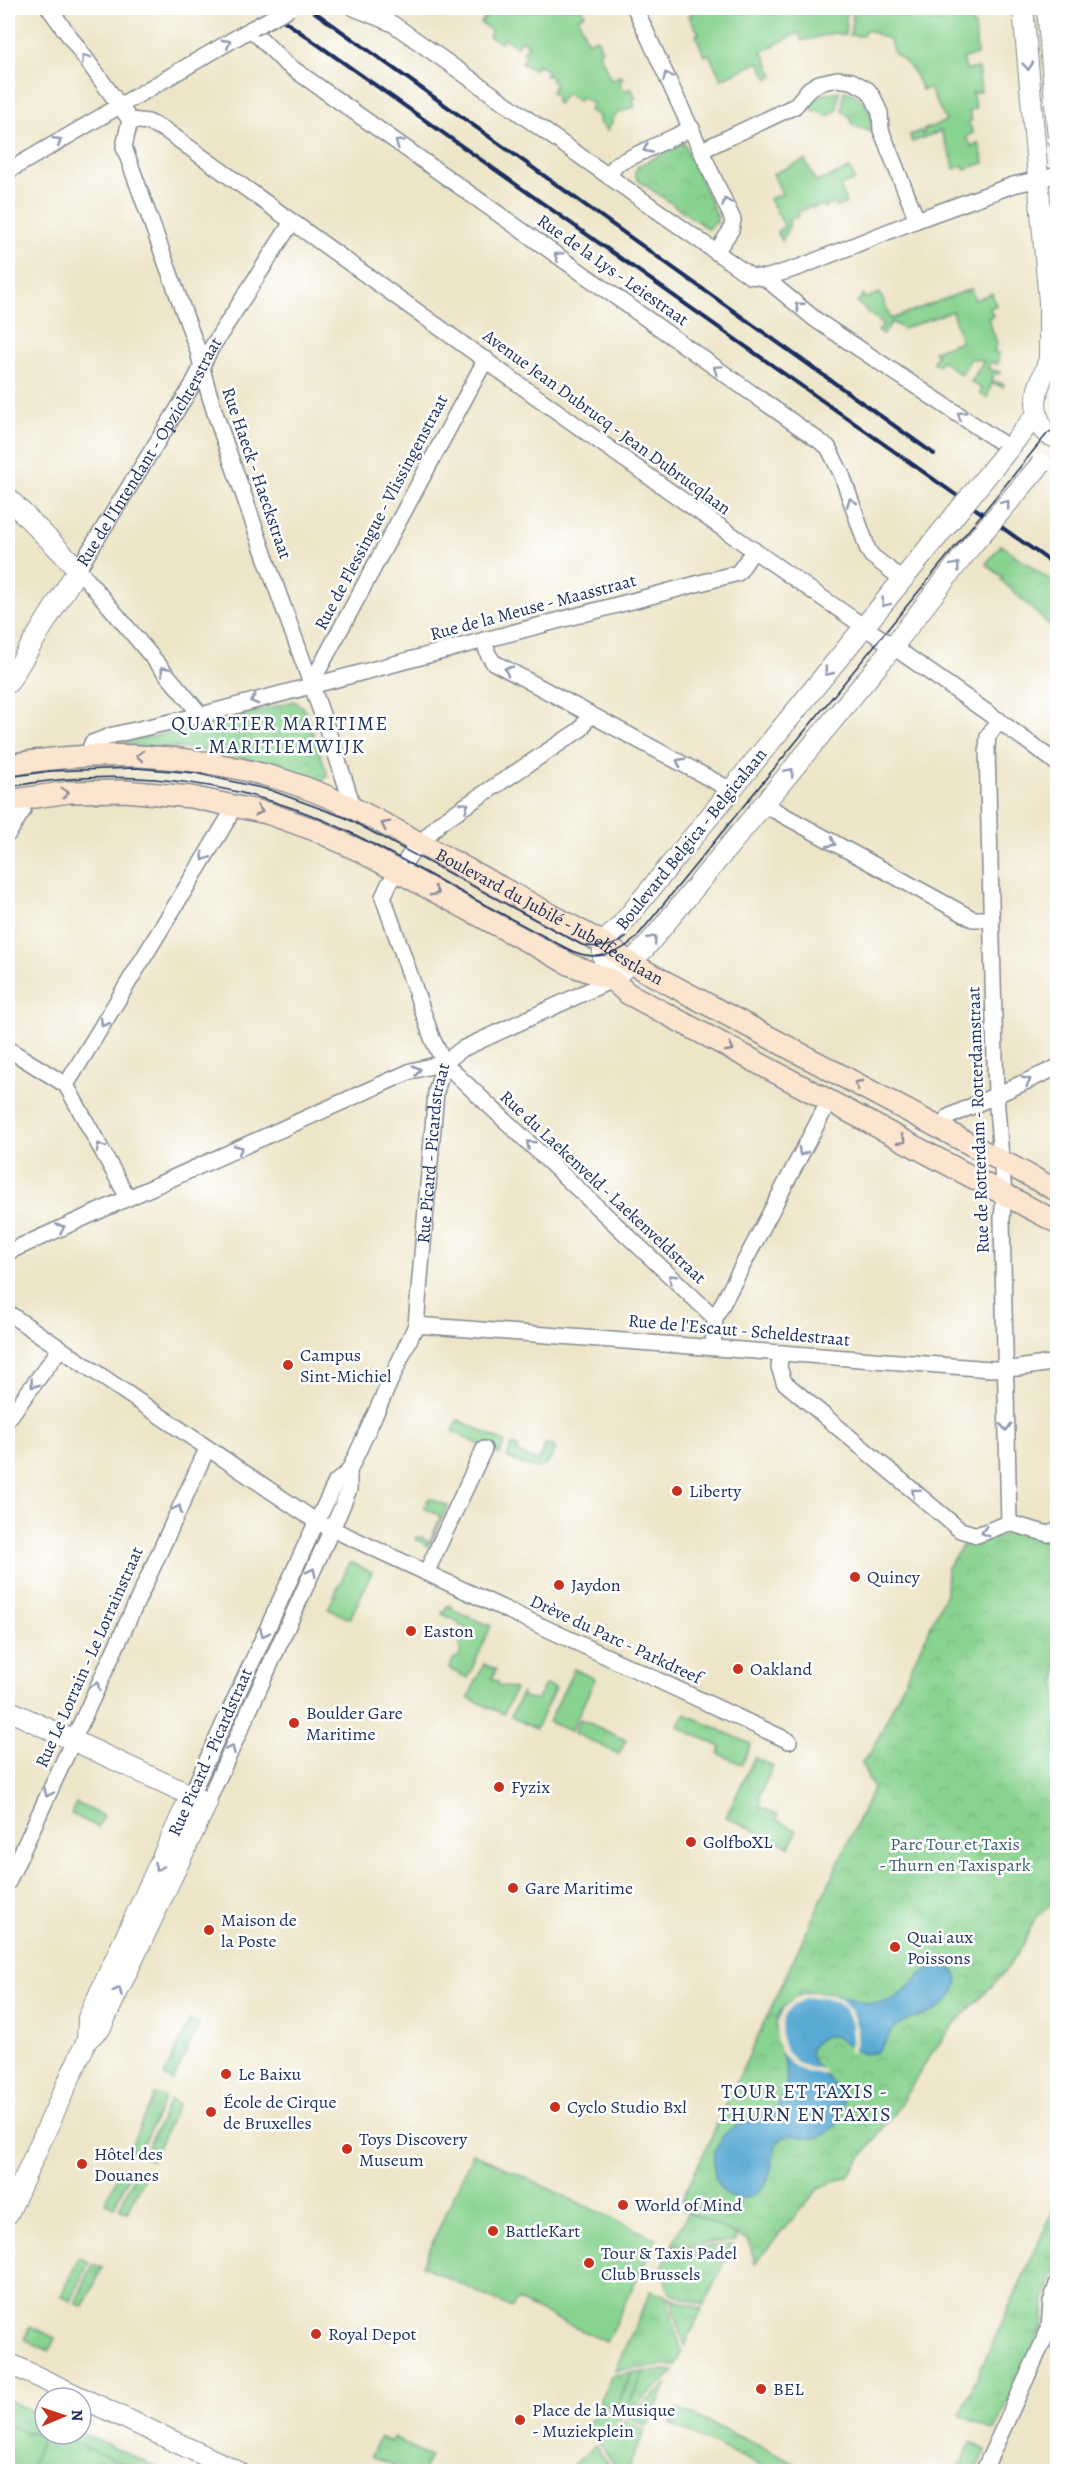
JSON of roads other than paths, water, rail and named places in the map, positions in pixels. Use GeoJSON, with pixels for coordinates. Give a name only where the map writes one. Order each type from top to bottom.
{"type":"FeatureCollection","features":[{"type":"Feature","properties":{"kind":"main road","name":"Boulevard du Jubilé - Jubelfeestlaan"},"geometry":{"type":"LineString","coordinates":[[8,765],[51,758],[144,755],[228,767],[291,783],[349,807],[421,843],[603,943],[630,963],[1058,1191]]}},
{"type":"Feature","properties":{"kind":"main road","name":"Boulevard du Jubilé - Jubelfeestlaan"},"geometry":{"type":"LineString","coordinates":[[15,800],[69,792],[125,791],[191,797],[267,813],[315,830],[567,963],[612,980],[627,993],[1058,1223]]}},
{"type":"Feature","properties":{"kind":"street"},"geometry":{"type":"LineString","coordinates":[[49,8],[130,120]]}},
{"type":"Feature","properties":{"kind":"street"},"geometry":{"type":"LineString","coordinates":[[8,171],[290,8]]}},
{"type":"Feature","properties":{"kind":"street"},"geometry":{"type":"LineString","coordinates":[[354,8],[393,24],[750,276],[765,278],[803,266],[1012,185],[1058,175]]}},
{"type":"Feature","properties":{"kind":"street"},"geometry":{"type":"LineString","coordinates":[[635,8],[733,220],[731,230],[716,252]]}},
{"type":"Feature","properties":{"kind":"street"},"geometry":{"type":"LineString","coordinates":[[1023,8],[1049,302],[1051,369],[1038,389],[1037,414],[1045,432],[1058,439]]}},
{"type":"Feature","properties":{"kind":"street"},"geometry":{"type":"LineString","coordinates":[[1047,8],[1058,138]]}},
{"type":"Feature","properties":{"kind":"street","name":"Rue de la Lys - Leiestraat"},"geometry":{"type":"LineString","coordinates":[[252,29],[285,63],[828,447],[842,475],[861,532],[872,556],[903,580]]}},
{"type":"Feature","properties":{"kind":"street"},"geometry":{"type":"LineString","coordinates":[[702,150],[795,106],[809,89],[819,83],[830,79],[852,81],[868,90],[874,99],[880,113],[881,129],[918,220]]}},
{"type":"Feature","properties":{"kind":"street","name":"Avenue Jean Dubrucq - Jean Dubrucqlaan"},"geometry":{"type":"LineString","coordinates":[[130,120],[148,122],[165,130],[1058,764]]}},
{"type":"Feature","properties":{"kind":"street","name":"Rue Haeck - Haeckstraat"},"geometry":{"type":"LineString","coordinates":[[130,120],[124,147],[194,340],[206,386],[350,797],[349,807]]}},
{"type":"Feature","properties":{"kind":"street"},"geometry":{"type":"LineString","coordinates":[[608,176],[617,164],[692,128]]}},
{"type":"Feature","properties":{"kind":"street","name":"Rue de l'Intendant - Opzichterstraat"},"geometry":{"type":"LineString","coordinates":[[8,683],[292,222]]}},
{"type":"Feature","properties":{"kind":"street"},"geometry":{"type":"LineString","coordinates":[[765,278],[816,320],[1007,450]]}},
{"type":"Feature","properties":{"kind":"street","name":"Rue de Flessingue - Vlissingenstraat"},"geometry":{"type":"LineString","coordinates":[[310,684],[486,359]]}},
{"type":"Feature","properties":{"kind":"street","name":"Boulevard Belgica - Belgicalaan"},"geometry":{"type":"LineString","coordinates":[[1037,414],[866,627],[622,924],[603,943],[603,957],[612,980],[646,947],[894,646],[972,545],[1058,446]]}},
{"type":"Feature","properties":{"kind":"street"},"geometry":{"type":"LineString","coordinates":[[8,498],[78,568],[201,715]]}},
{"type":"Feature","properties":{"kind":"street","name":"Rue de la Meuse - Maasstraat"},"geometry":{"type":"LineString","coordinates":[[88,756],[92,743],[113,735],[201,715],[310,684],[738,573],[754,550]]}},
{"type":"Feature","properties":{"kind":"street"},"geometry":{"type":"LineString","coordinates":[[484,640],[493,662],[731,790]]}},
{"type":"Feature","properties":{"kind":"street","name":"Rue Picard - Picardstraat"},"geometry":{"type":"LineString","coordinates":[[199,1799],[332,1529],[349,1490],[349,1471],[416,1325],[436,1092],[444,1063],[432,1038],[383,897],[397,872],[441,822],[581,729],[590,714]]}},
{"type":"Feature","properties":{"kind":"street","name":"Rue de Rotterdam - Rotterdamstraat"},"geometry":{"type":"LineString","coordinates":[[999,720],[987,741],[996,1096],[1004,1194],[1002,1219],[1009,1523]]}},
{"type":"Feature","properties":{"kind":"street"},"geometry":{"type":"LineString","coordinates":[[8,834],[23,810],[15,800]]}},
{"type":"Feature","properties":{"kind":"street"},"geometry":{"type":"LineString","coordinates":[[763,804],[973,919],[992,920]]}},
{"type":"Feature","properties":{"kind":"street"},"geometry":{"type":"LineString","coordinates":[[66,1085],[222,829],[233,806]]}},
{"type":"Feature","properties":{"kind":"street"},"geometry":{"type":"LineString","coordinates":[[8,1252],[411,1071],[444,1063],[462,1048],[612,980]]}},
{"type":"Feature","properties":{"kind":"street"},"geometry":{"type":"LineString","coordinates":[[8,1049],[66,1085],[128,1198]]}},
{"type":"Feature","properties":{"kind":"street","name":"Rue du Laekenveld - Laekenveldstraat"},"geometry":{"type":"LineString","coordinates":[[444,1063],[714,1318]]}},
{"type":"Feature","properties":{"kind":"street"},"geometry":{"type":"LineString","coordinates":[[942,1129],[948,1117],[1058,1067]]}},
{"type":"Feature","properties":{"kind":"street"},"geometry":{"type":"LineString","coordinates":[[713,1347],[714,1318],[829,1101]]}},
{"type":"Feature","properties":{"kind":"street","name":"Drève du Parc - Parkdreef"},"geometry":{"type":"LineString","coordinates":[[8,1313],[317,1522],[789,1741]]}},
{"type":"Feature","properties":{"kind":"street","name":"Rue de l'Escaut - Scheldestraat"},"geometry":{"type":"LineString","coordinates":[[416,1325],[1005,1369],[1058,1362]]}},
{"type":"Feature","properties":{"kind":"street"},"geometry":{"type":"LineString","coordinates":[[8,1419],[60,1349]]}},
{"type":"Feature","properties":{"kind":"street"},"geometry":{"type":"LineString","coordinates":[[781,1353],[779,1368],[784,1382],[960,1530],[977,1535],[1009,1523],[1048,1534],[1058,1530]]}},
{"type":"Feature","properties":{"kind":"street","name":"Rue Le Lorrain - Le Lorrainstraat"},"geometry":{"type":"LineString","coordinates":[[8,1882],[207,1449]]}},
{"type":"Feature","properties":{"kind":"street"},"geometry":{"type":"LineString","coordinates":[[426,1573],[484,1449]]}},
{"type":"Feature","properties":{"kind":"street","name":"Rue Picard - Picardstraat"},"geometry":{"type":"LineString","coordinates":[[8,2214],[13,2189],[87,2040],[101,2027],[317,1522],[336,1482],[349,1471]]}},
{"type":"Feature","properties":{"kind":"street"},"geometry":{"type":"LineString","coordinates":[[9,1715],[72,1740],[199,1799]]}},
{"type":"Feature","properties":{"kind":"street"},"geometry":{"type":"LineString","coordinates":[[983,2472],[1049,2329],[1051,2302],[1058,2281]]}},
{"type":"Feature","properties":{"kind":"street"},"geometry":{"type":"LineString","coordinates":[[8,2363],[239,2472]]}},
{"type":"Feature","properties":{"kind":"water"},"geometry":{"type":"Polygon","coordinates":[[[936,1966],[947,1967],[957,1976],[955,1990],[951,1997],[938,2009],[898,2025],[878,2051],[869,2054],[861,2053],[832,2037],[825,2037],[817,2041],[811,2049],[814,2064],[841,2095],[842,2111],[833,2129],[815,2138],[791,2135],[782,2138],[775,2151],[766,2183],[751,2196],[739,2199],[729,2196],[721,2189],[714,2167],[719,2143],[734,2127],[766,2117],[773,2112],[785,2091],[787,2079],[776,2032],[777,2020],[782,2009],[793,1999],[814,1992],[869,2003],[889,2001],[936,1966]]]}},
{"type":"Feature","properties":{"kind":"tram line"},"geometry":{"type":"LineString","coordinates":[[8,787],[44,781],[118,777],[191,783],[263,799],[315,816],[348,831],[572,951],[589,956],[613,953],[635,939],[1047,434],[1058,426]]}},
{"type":"Feature","properties":{"kind":"tram line"},"geometry":{"type":"LineString","coordinates":[[8,777],[51,771],[136,768],[195,773],[270,790],[346,818],[582,945],[605,946],[622,941],[627,937]]}},
{"type":"Feature","properties":{"kind":"railway"},"geometry":{"type":"LineString","coordinates":[[266,8],[1058,567]]}},
{"type":"Feature","properties":{"kind":"railway"},"geometry":{"type":"LineString","coordinates":[[309,8],[934,454]]}},
{"type":"Feature","properties":{"kind":"place","name":"Campus Sint-Michiel"},"geometry":{"type":"Point","coordinates":[288,1365]}},
{"type":"Feature","properties":{"kind":"place","name":"Liberty"},"geometry":{"type":"Point","coordinates":[677,1491]}},
{"type":"Feature","properties":{"kind":"place","name":"Quincy"},"geometry":{"type":"Point","coordinates":[855,1577]}},
{"type":"Feature","properties":{"kind":"place","name":"Jaydon"},"geometry":{"type":"Point","coordinates":[559,1585]}},
{"type":"Feature","properties":{"kind":"place","name":"Easton"},"geometry":{"type":"Point","coordinates":[411,1631]}},
{"type":"Feature","properties":{"kind":"place","name":"Oakland"},"geometry":{"type":"Point","coordinates":[738,1669]}},
{"type":"Feature","properties":{"kind":"place","name":"Boulder Gare Maritime"},"geometry":{"type":"Point","coordinates":[294,1723]}},
{"type":"Feature","properties":{"kind":"place","name":"Fyzix"},"geometry":{"type":"Point","coordinates":[499,1787]}},
{"type":"Feature","properties":{"kind":"place","name":"GolfboXL"},"geometry":{"type":"Point","coordinates":[691,1842]}},
{"type":"Feature","properties":{"kind":"place","name":"Gare Maritime"},"geometry":{"type":"Point","coordinates":[513,1888]}},
{"type":"Feature","properties":{"kind":"place","name":"Maison de la Poste"},"geometry":{"type":"Point","coordinates":[209,1930]}},
{"type":"Feature","properties":{"kind":"place","name":"Quai aux Poissons"},"geometry":{"type":"Point","coordinates":[895,1947]}},
{"type":"Feature","properties":{"kind":"place","name":"Le Baixu"},"geometry":{"type":"Point","coordinates":[226,2074]}},
{"type":"Feature","properties":{"kind":"place","name":"Cyclo Studio Bxl"},"geometry":{"type":"Point","coordinates":[555,2107]}},
{"type":"Feature","properties":{"kind":"place","name":"École de Cirque de Bruxelles"},"geometry":{"type":"Point","coordinates":[211,2112]}},
{"type":"Feature","properties":{"kind":"place","name":"Toys Discovery Museum"},"geometry":{"type":"Point","coordinates":[347,2149]}},
{"type":"Feature","properties":{"kind":"place","name":"Hôtel des Douanes"},"geometry":{"type":"Point","coordinates":[82,2164]}},
{"type":"Feature","properties":{"kind":"place","name":"World of Mind"},"geometry":{"type":"Point","coordinates":[623,2205]}},
{"type":"Feature","properties":{"kind":"place","name":"BattleKart"},"geometry":{"type":"Point","coordinates":[493,2231]}},
{"type":"Feature","properties":{"kind":"place","name":"Tour & Taxis Padel Club Brussels"},"geometry":{"type":"Point","coordinates":[589,2263]}},
{"type":"Feature","properties":{"kind":"place","name":"Royal Depot"},"geometry":{"type":"Point","coordinates":[316,2334]}},
{"type":"Feature","properties":{"kind":"place","name":"BEL"},"geometry":{"type":"Point","coordinates":[761,2389]}},
{"type":"Feature","properties":{"kind":"place","name":"Place de la Musique - Muziekplein"},"geometry":{"type":"Point","coordinates":[520,2420]}},
{"type":"Feature","properties":{"kind":"district","name":"QUARTIER MARITIME - MARITIEMWIJK"},"geometry":{"type":"Point","coordinates":[280,734]}},
{"type":"Feature","properties":{"kind":"district","name":"TOUR ET TAXIS - THURN EN TAXIS"},"geometry":{"type":"Point","coordinates":[805,2102]}},
{"type":"Feature","properties":{"kind":"park label","name":"Parc Tour et Taxis - Thurn en Taxispark"},"geometry":{"type":"Point","coordinates":[955,1854]}}]}
